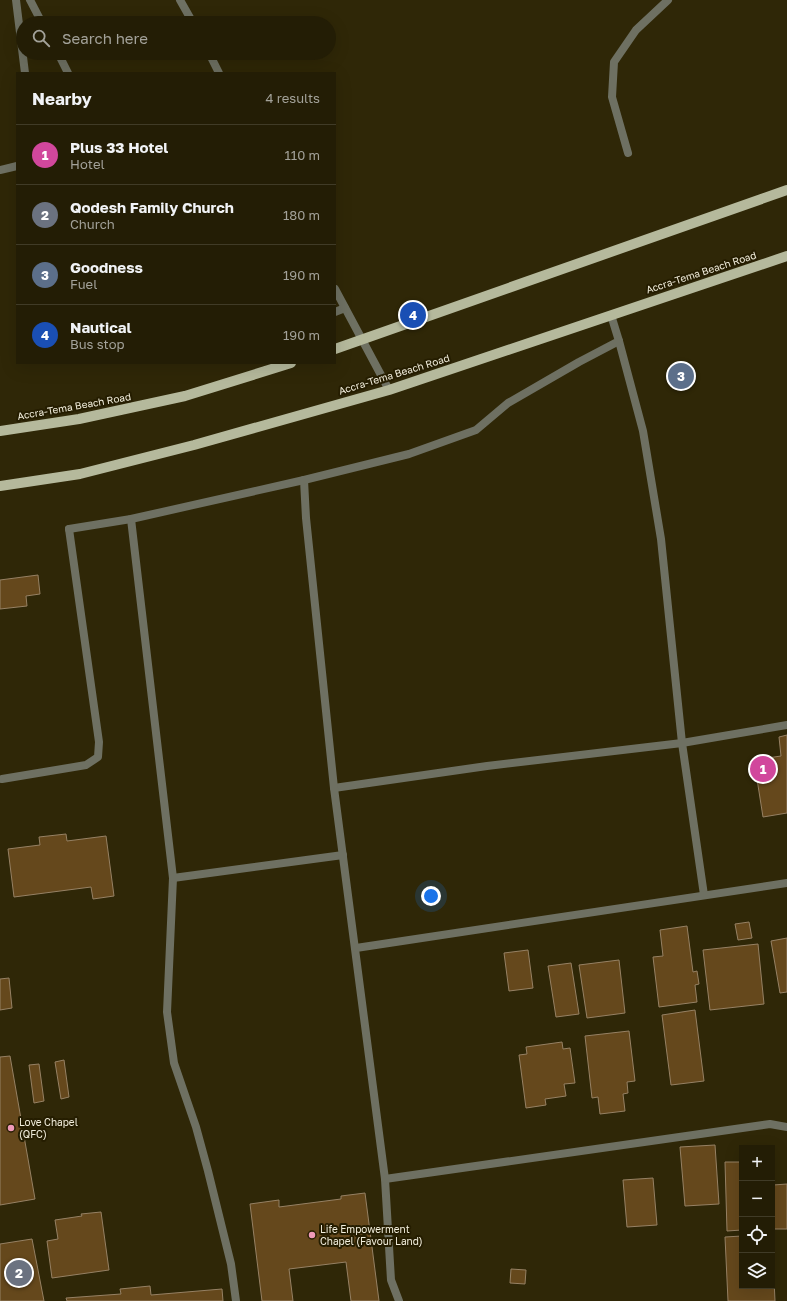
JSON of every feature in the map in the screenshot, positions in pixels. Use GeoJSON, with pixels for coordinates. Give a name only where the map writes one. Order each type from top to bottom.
{"type":"FeatureCollection","features":[{"type":"Feature","properties":{"kind":"main road"},"geometry":{"type":"LineString","coordinates":[[336,349],[787,190]]}},
{"type":"Feature","properties":{"kind":"main road","name":"Accra-Tema Beach Road"},"geometry":{"type":"LineString","coordinates":[[0,486],[80,474],[187,447],[389,390],[787,256]]}},
{"type":"Feature","properties":{"kind":"main road","name":"Accra-Tema Beach Road"},"geometry":{"type":"LineString","coordinates":[[0,431],[79,419],[185,396],[287,364]]}},
{"type":"Feature","properties":{"kind":"street"},"geometry":{"type":"LineString","coordinates":[[16,0],[18,16]]}},
{"type":"Feature","properties":{"kind":"street"},"geometry":{"type":"LineString","coordinates":[[30,0],[38,16]]}},
{"type":"Feature","properties":{"kind":"street"},"geometry":{"type":"LineString","coordinates":[[180,0],[189,16]]}},
{"type":"Feature","properties":{"kind":"street"},"geometry":{"type":"LineString","coordinates":[[628,153],[612,97],[614,62],[636,30],[668,0]]}},
{"type":"Feature","properties":{"kind":"street"},"geometry":{"type":"LineString","coordinates":[[23,60],[25,72]]}},
{"type":"Feature","properties":{"kind":"street"},"geometry":{"type":"LineString","coordinates":[[62,60],[68,72]]}},
{"type":"Feature","properties":{"kind":"street"},"geometry":{"type":"LineString","coordinates":[[212,60],[218,72]]}},
{"type":"Feature","properties":{"kind":"street"},"geometry":{"type":"LineString","coordinates":[[0,170],[16,166]]}},
{"type":"Feature","properties":{"kind":"street"},"geometry":{"type":"LineString","coordinates":[[336,291],[389,390]]}},
{"type":"Feature","properties":{"kind":"street"},"geometry":{"type":"LineString","coordinates":[[336,312],[345,308]]}},
{"type":"Feature","properties":{"kind":"street"},"geometry":{"type":"LineString","coordinates":[[611,315],[643,431],[661,539],[682,744],[704,895]]}},
{"type":"Feature","properties":{"kind":"street"},"geometry":{"type":"LineString","coordinates":[[2,779],[86,765],[98,757],[99,742],[69,528],[131,519],[304,480],[409,454],[476,430],[508,403],[619,341]]}},
{"type":"Feature","properties":{"kind":"street"},"geometry":{"type":"LineString","coordinates":[[304,480],[306,518],[334,788],[385,1179],[391,1280],[398,1301]]}},
{"type":"Feature","properties":{"kind":"street"},"geometry":{"type":"LineString","coordinates":[[131,519],[173,878],[167,1012],[174,1063],[196,1127],[214,1193],[231,1264],[236,1301]]}},
{"type":"Feature","properties":{"kind":"street"},"geometry":{"type":"LineString","coordinates":[[334,788],[487,766],[682,744],[787,726]]}},
{"type":"Feature","properties":{"kind":"street"},"geometry":{"type":"LineString","coordinates":[[173,878],[343,855]]}},
{"type":"Feature","properties":{"kind":"street"},"geometry":{"type":"LineString","coordinates":[[356,948],[787,883]]}},
{"type":"Feature","properties":{"kind":"street"},"geometry":{"type":"LineString","coordinates":[[385,1179],[770,1124],[787,1127]]}},
{"type":"Feature","properties":{"kind":"building"},"geometry":{"type":"Polygon","coordinates":[[[38,575],[40,594],[26,596],[27,606],[0,609],[0,580],[38,575]]]}},
{"type":"Feature","properties":{"kind":"building"},"geometry":{"type":"Polygon","coordinates":[[[787,735],[787,813],[763,817],[754,760],[781,756],[779,737],[787,735]]]}},
{"type":"Feature","properties":{"kind":"building"},"geometry":{"type":"Polygon","coordinates":[[[66,834],[67,841],[106,836],[114,896],[93,899],[91,887],[14,897],[8,849],[40,845],[39,837],[66,834]]]}},
{"type":"Feature","properties":{"kind":"building"},"geometry":{"type":"Polygon","coordinates":[[[749,922],[752,938],[738,940],[735,924],[749,922]]]}},
{"type":"Feature","properties":{"kind":"building"},"geometry":{"type":"Polygon","coordinates":[[[687,926],[693,972],[697,971],[699,984],[695,985],[697,1002],[659,1007],[653,957],[663,956],[660,930],[687,926]]]}},
{"type":"Feature","properties":{"kind":"building"},"geometry":{"type":"Polygon","coordinates":[[[787,938],[787,992],[780,993],[771,941],[787,938]]]}},
{"type":"Feature","properties":{"kind":"building"},"geometry":{"type":"Polygon","coordinates":[[[758,944],[764,1004],[710,1010],[703,950],[758,944]]]}},
{"type":"Feature","properties":{"kind":"building"},"geometry":{"type":"Polygon","coordinates":[[[528,950],[533,988],[509,991],[504,953],[528,950]]]}},
{"type":"Feature","properties":{"kind":"building"},"geometry":{"type":"Polygon","coordinates":[[[619,960],[625,1013],[587,1018],[579,965],[619,960]]]}},
{"type":"Feature","properties":{"kind":"building"},"geometry":{"type":"Polygon","coordinates":[[[571,963],[579,1014],[556,1017],[548,966],[571,963]]]}},
{"type":"Feature","properties":{"kind":"building"},"geometry":{"type":"Polygon","coordinates":[[[9,978],[12,1008],[0,1010],[0,979],[9,978]]]}},
{"type":"Feature","properties":{"kind":"building"},"geometry":{"type":"Polygon","coordinates":[[[695,1010],[704,1081],[671,1085],[662,1015],[695,1010]]]}},
{"type":"Feature","properties":{"kind":"building"},"geometry":{"type":"Polygon","coordinates":[[[629,1031],[635,1081],[627,1082],[628,1093],[623,1094],[625,1111],[600,1114],[598,1097],[592,1098],[585,1036],[629,1031]]]}},
{"type":"Feature","properties":{"kind":"building"},"geometry":{"type":"Polygon","coordinates":[[[562,1042],[563,1049],[570,1048],[575,1083],[564,1084],[566,1096],[545,1099],[546,1105],[526,1108],[519,1055],[527,1054],[526,1047],[562,1042]]]}},
{"type":"Feature","properties":{"kind":"building","name":"Love Chapel (QFC)"},"geometry":{"type":"Polygon","coordinates":[[[10,1056],[35,1199],[0,1205],[0,1057],[10,1056]]]}},
{"type":"Feature","properties":{"kind":"building"},"geometry":{"type":"Polygon","coordinates":[[[64,1060],[69,1097],[61,1099],[55,1062],[64,1060]]]}},
{"type":"Feature","properties":{"kind":"building"},"geometry":{"type":"Polygon","coordinates":[[[39,1064],[44,1101],[34,1103],[29,1065],[39,1064]]]}},
{"type":"Feature","properties":{"kind":"building"},"geometry":{"type":"Polygon","coordinates":[[[715,1145],[719,1204],[685,1206],[680,1147],[715,1145]]]}},
{"type":"Feature","properties":{"kind":"building"},"geometry":{"type":"Polygon","coordinates":[[[725,1162],[739,1162],[739,1230],[727,1231],[725,1162]]]}},
{"type":"Feature","properties":{"kind":"building"},"geometry":{"type":"Polygon","coordinates":[[[653,1178],[657,1225],[627,1227],[623,1180],[653,1178]]]}},
{"type":"Feature","properties":{"kind":"building"},"geometry":{"type":"Polygon","coordinates":[[[787,1184],[787,1229],[775,1229],[775,1185],[787,1184]]]}},
{"type":"Feature","properties":{"kind":"building"},"geometry":{"type":"Polygon","coordinates":[[[365,1193],[379,1301],[351,1301],[346,1262],[289,1269],[293,1301],[262,1301],[250,1204],[279,1200],[279,1207],[341,1199],[341,1196],[365,1193]]]}},
{"type":"Feature","properties":{"kind":"building"},"geometry":{"type":"Polygon","coordinates":[[[101,1212],[109,1270],[52,1278],[47,1241],[58,1239],[55,1220],[82,1216],[81,1214],[101,1212]]]}},
{"type":"Feature","properties":{"kind":"building"},"geometry":{"type":"Polygon","coordinates":[[[739,1236],[739,1289],[774,1289],[775,1301],[728,1301],[725,1237],[739,1236]]]}},
{"type":"Feature","properties":{"kind":"building"},"geometry":{"type":"Polygon","coordinates":[[[32,1239],[44,1301],[0,1301],[0,1244],[32,1239]]]}},
{"type":"Feature","properties":{"kind":"building"},"geometry":{"type":"Polygon","coordinates":[[[511,1269],[526,1270],[525,1284],[510,1283],[511,1269]]]}},
{"type":"Feature","properties":{"kind":"building"},"geometry":{"type":"Polygon","coordinates":[[[150,1286],[151,1295],[222,1289],[223,1301],[67,1301],[66,1298],[121,1294],[120,1289],[150,1286]]]}},
{"type":"Feature","properties":{"kind":"place","name":"Nautical"},"geometry":{"type":"Point","coordinates":[413,315]}},
{"type":"Feature","properties":{"kind":"place","name":"Goodness"},"geometry":{"type":"Point","coordinates":[681,376]}},
{"type":"Feature","properties":{"kind":"place","name":"Plus 33 Hotel"},"geometry":{"type":"Point","coordinates":[763,769]}},
{"type":"Feature","properties":{"kind":"place","name":"Love Chapel (QFC)"},"geometry":{"type":"Point","coordinates":[11,1128]}},
{"type":"Feature","properties":{"kind":"place","name":"Life Empowerment Chapel (Favour Land)"},"geometry":{"type":"Point","coordinates":[312,1235]}},
{"type":"Feature","properties":{"kind":"place","name":"Qodesh Family Church"},"geometry":{"type":"Point","coordinates":[19,1273]}}]}
